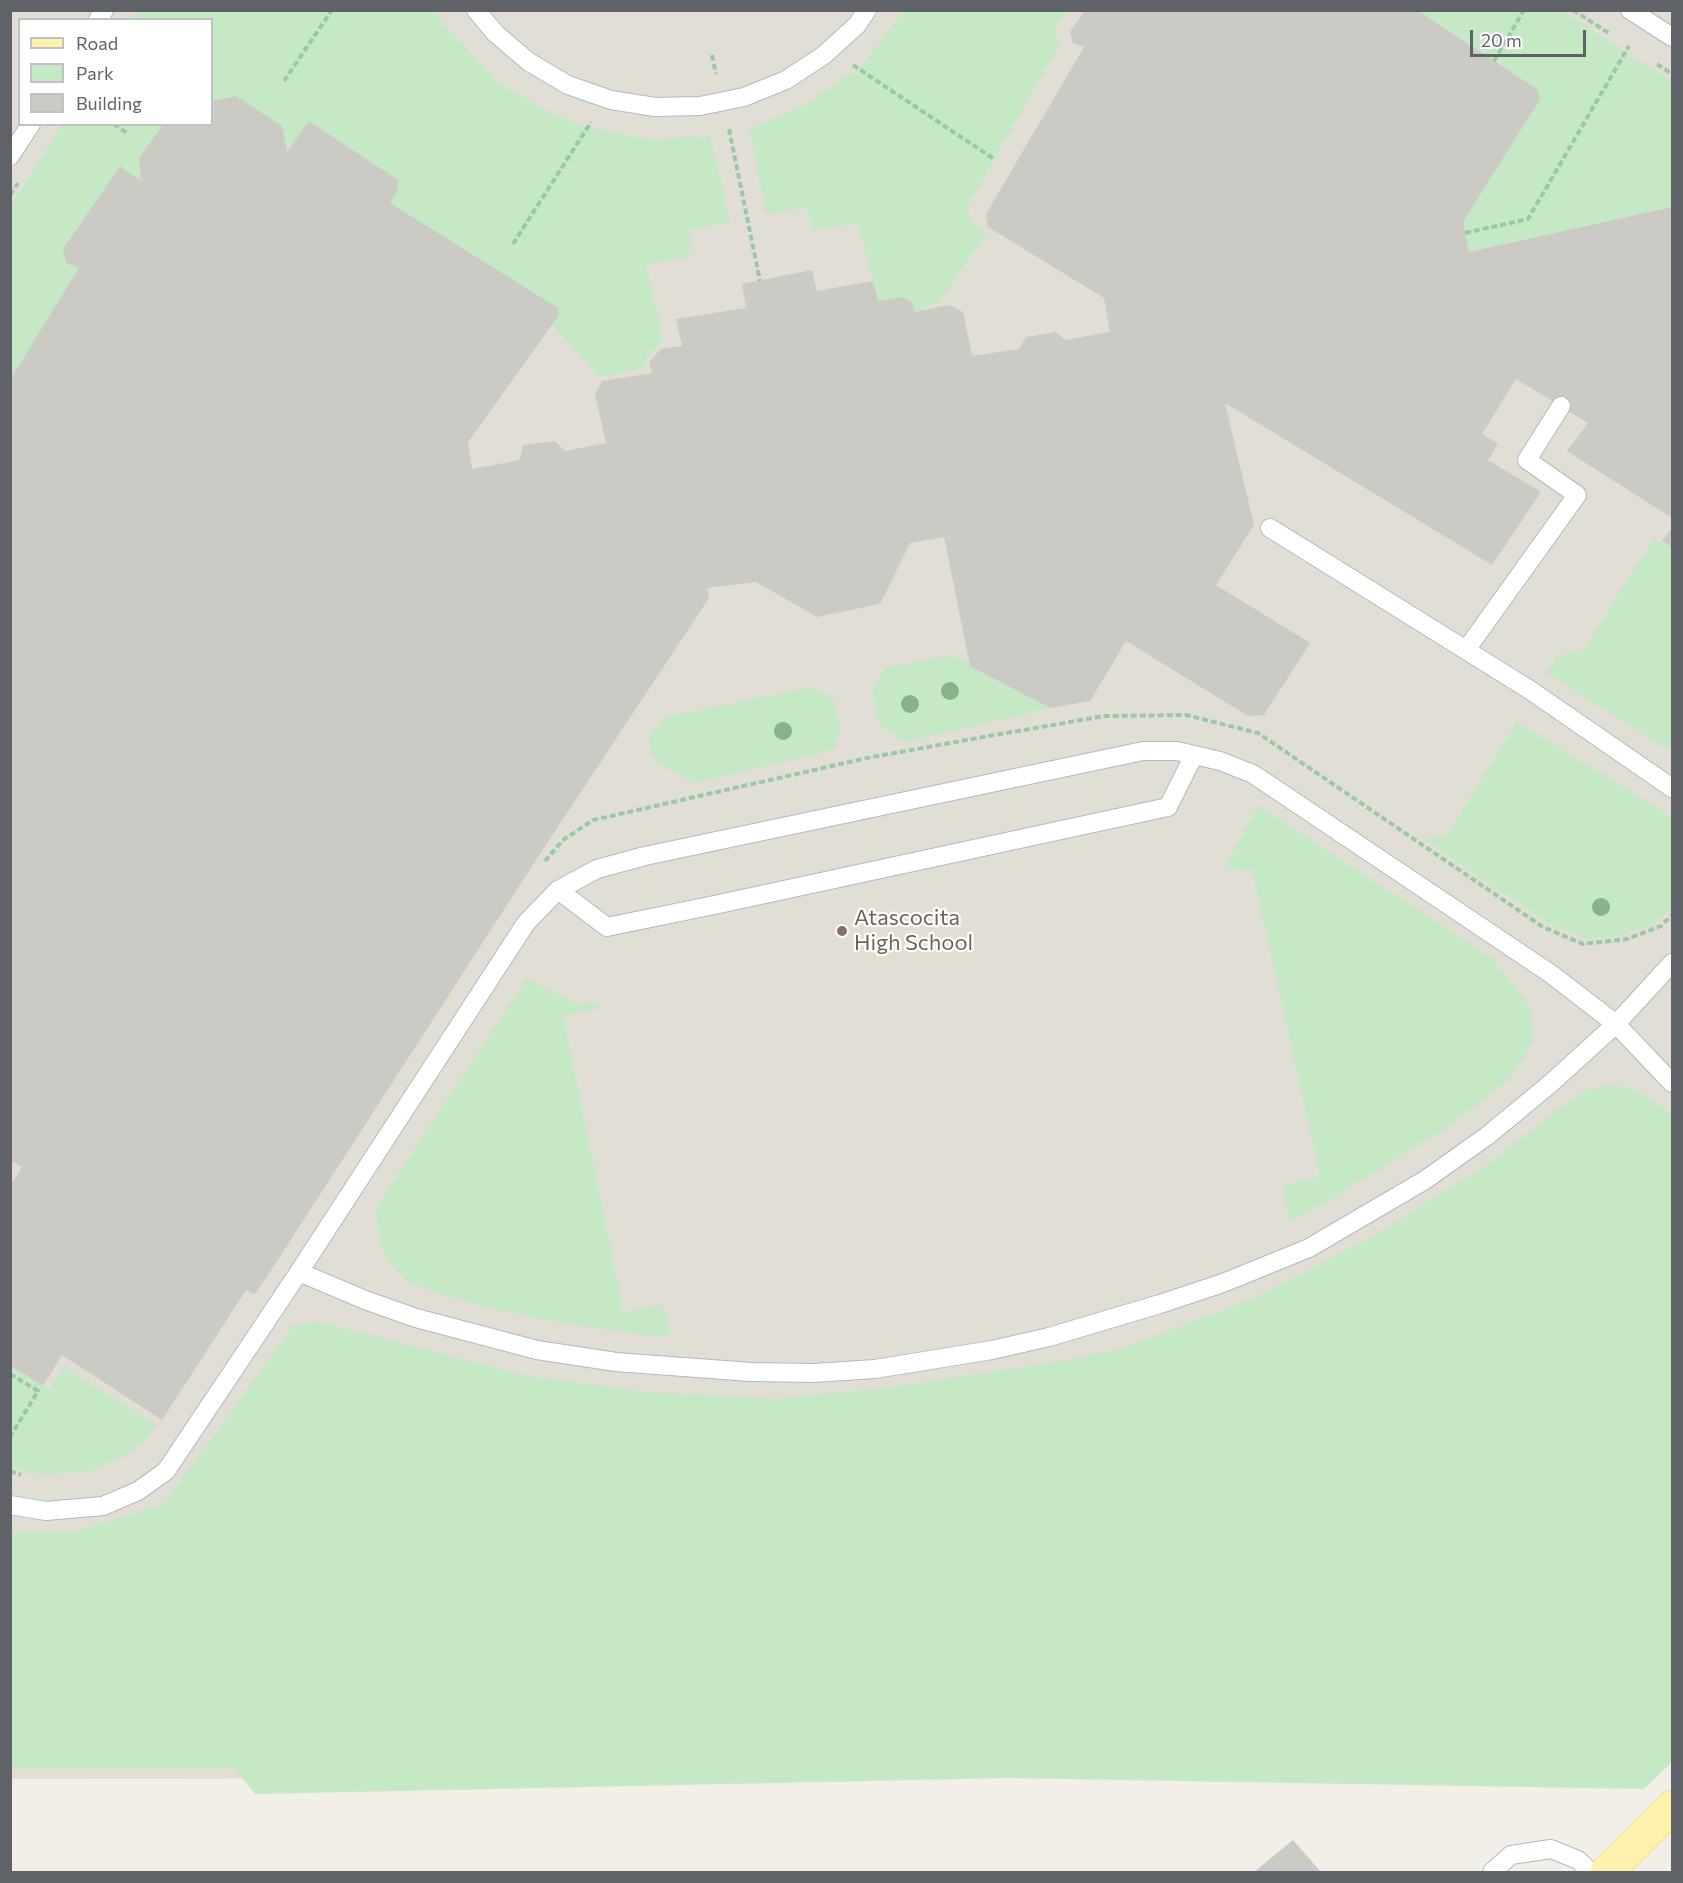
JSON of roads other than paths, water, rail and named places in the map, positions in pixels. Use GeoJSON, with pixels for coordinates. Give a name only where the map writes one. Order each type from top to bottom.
{"type":"FeatureCollection","features":[{"type":"Feature","properties":{"kind":"main road"},"geometry":{"type":"LineString","coordinates":[[1607,1872],[1672,1807]]}},
{"type":"Feature","properties":{"kind":"lane"},"geometry":{"type":"LineString","coordinates":[[476,10],[495,33],[529,62],[568,85],[611,100],[655,107],[700,106],[744,97],[786,80],[824,55],[857,25],[867,10]]}},
{"type":"Feature","properties":{"kind":"lane"},"geometry":{"type":"LineString","coordinates":[[1630,10],[1672,37]]}},
{"type":"Feature","properties":{"kind":"lane"},"geometry":{"type":"LineString","coordinates":[[10,156],[30,126]]}},
{"type":"Feature","properties":{"kind":"lane"},"geometry":{"type":"LineString","coordinates":[[1466,650],[1577,495],[1527,460],[1561,406]]}},
{"type":"Feature","properties":{"kind":"lane"},"geometry":{"type":"LineString","coordinates":[[1270,528],[1530,690],[1672,788]]}},
{"type":"Feature","properties":{"kind":"lane"},"geometry":{"type":"LineString","coordinates":[[10,1505],[46,1511],[103,1506],[138,1491],[166,1471],[299,1272],[526,923],[558,890],[597,869],[1143,751],[1177,751],[1220,761],[1253,774],[1551,974],[1616,1024],[1672,1083]]}},
{"type":"Feature","properties":{"kind":"lane"},"geometry":{"type":"LineString","coordinates":[[558,890],[607,927],[697,908],[1168,807],[1194,755]]}},
{"type":"Feature","properties":{"kind":"lane"},"geometry":{"type":"LineString","coordinates":[[299,1272],[365,1300],[416,1318],[537,1350],[616,1362],[716,1371],[814,1373],[875,1369],[992,1350],[1049,1337],[1160,1304],[1233,1279],[1309,1248],[1425,1180],[1487,1136],[1550,1084],[1616,1024],[1672,963]]}},
{"type":"Feature","properties":{"kind":"lane"},"geometry":{"type":"LineString","coordinates":[[1492,1872],[1511,1855],[1551,1849],[1578,1860],[1592,1872]]}},
{"type":"Feature","properties":{"kind":"place","name":"Atascocita High School"},"geometry":{"type":"Point","coordinates":[842,931]}}]}
